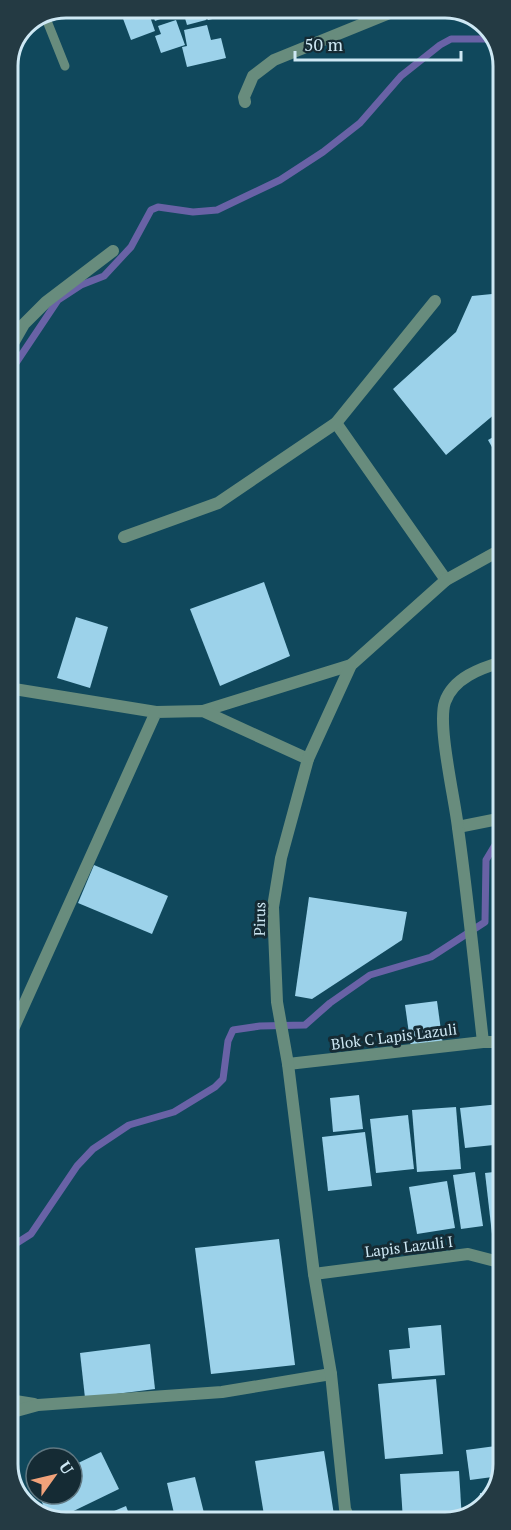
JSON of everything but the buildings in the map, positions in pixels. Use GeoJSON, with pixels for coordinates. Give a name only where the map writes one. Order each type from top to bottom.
{"type":"FeatureCollection","features":[{"type":"Feature","properties":{"kind":"street"},"geometry":{"type":"LineString","coordinates":[[245,102],[244,97],[253,76],[274,60],[377,18]]}},
{"type":"Feature","properties":{"kind":"street"},"geometry":{"type":"LineString","coordinates":[[18,334],[24,324],[46,302],[113,251]]}},
{"type":"Feature","properties":{"kind":"street"},"geometry":{"type":"LineString","coordinates":[[124,537],[218,503],[336,423],[435,301]]}},
{"type":"Feature","properties":{"kind":"street"},"geometry":{"type":"LineString","coordinates":[[336,423],[446,580]]}},
{"type":"Feature","properties":{"kind":"street","name":"Pirus"},"geometry":{"type":"LineString","coordinates":[[346,1512],[331,1374],[314,1274],[288,1064],[277,1002],[273,907],[281,858],[308,759],[351,665],[446,580],[493,554]]}},
{"type":"Feature","properties":{"kind":"street"},"geometry":{"type":"LineString","coordinates":[[483,1042],[458,827],[442,724],[445,701],[459,681],[480,668],[493,664]]}},
{"type":"Feature","properties":{"kind":"street"},"geometry":{"type":"LineString","coordinates":[[18,690],[156,712],[203,711],[351,665]]}},
{"type":"Feature","properties":{"kind":"street"},"geometry":{"type":"LineString","coordinates":[[203,711],[308,759]]}},
{"type":"Feature","properties":{"kind":"street"},"geometry":{"type":"LineString","coordinates":[[18,1018],[156,712]]}},
{"type":"Feature","properties":{"kind":"street"},"geometry":{"type":"LineString","coordinates":[[458,827],[493,820]]}},
{"type":"Feature","properties":{"kind":"street","name":"Blok C Lapis Lazuli"},"geometry":{"type":"LineString","coordinates":[[288,1064],[493,1042]]}},
{"type":"Feature","properties":{"kind":"street","name":"Lapis Lazuli I"},"geometry":{"type":"LineString","coordinates":[[314,1274],[468,1254],[493,1260]]}},
{"type":"Feature","properties":{"kind":"street"},"geometry":{"type":"LineString","coordinates":[[18,1411],[38,1405],[222,1392],[331,1374]]}},
{"type":"Feature","properties":{"kind":"street"},"geometry":{"type":"LineString","coordinates":[[18,1402],[38,1405]]}},
{"type":"Feature","properties":{"kind":"lane"},"geometry":{"type":"LineString","coordinates":[[47,22],[65,66]]}},
{"type":"Feature","properties":{"kind":"waterway"},"geometry":{"type":"LineString","coordinates":[[18,360],[58,300],[81,285],[104,276],[131,247],[151,210],[158,207],[193,212],[217,210],[280,180],[323,152],[360,123],[401,76],[440,45],[451,39],[485,39]]}},
{"type":"Feature","properties":{"kind":"waterway"},"geometry":{"type":"LineString","coordinates":[[18,1242],[31,1234],[77,1166],[93,1149],[129,1125],[174,1112],[215,1087],[223,1079],[228,1041],[233,1030],[260,1026],[305,1025],[330,1003],[370,975],[431,957],[485,922],[486,860],[493,848]]}}]}
